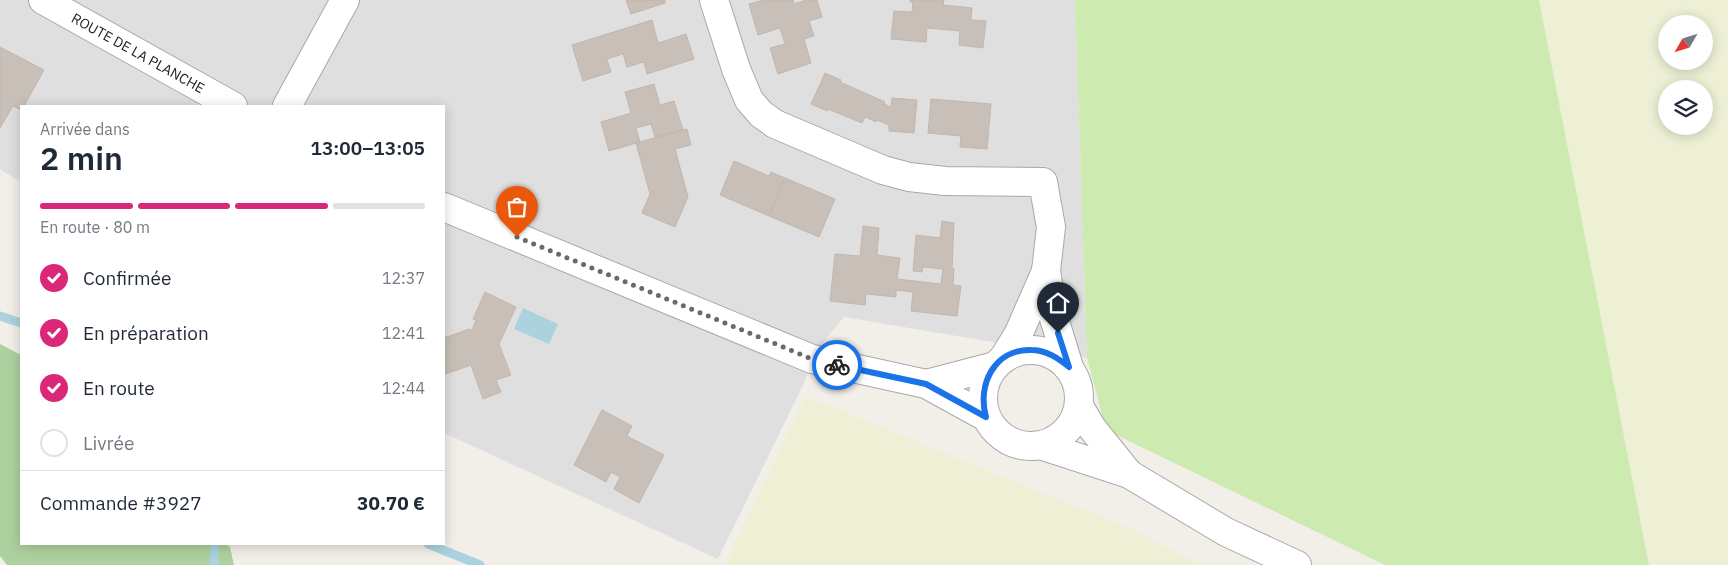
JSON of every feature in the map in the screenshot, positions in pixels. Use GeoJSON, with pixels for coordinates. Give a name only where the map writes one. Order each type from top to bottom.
{"type":"FeatureCollection","features":[{"type":"Feature","properties":{"kind":"street","name":"ROUTE DE LA PLANCHE"},"geometry":{"type":"LineString","coordinates":[[43,0],[231,105]]}},
{"type":"Feature","properties":{"kind":"street"},"geometry":{"type":"LineString","coordinates":[[288,105],[346,0]]}},
{"type":"Feature","properties":{"kind":"street"},"geometry":{"type":"LineString","coordinates":[[714,0],[736,69],[749,100],[761,114],[774,124],[883,170],[909,177],[945,181],[1043,182],[1051,227],[1046,271],[1053,315],[1069,367],[1076,379],[1080,392],[1080,406],[1070,427],[1053,442],[1031,447],[1009,442],[999,435],[986,417],[983,406],[984,385],[1018,335],[1046,271]]}},
{"type":"Feature","properties":{"kind":"street"},"geometry":{"type":"LineString","coordinates":[[445,206],[812,359],[926,384],[986,417]]}},
{"type":"Feature","properties":{"kind":"street"},"geometry":{"type":"LineString","coordinates":[[926,384],[999,362],[1016,352],[1030,350],[1044,352],[1058,358],[1069,367]]}},
{"type":"Feature","properties":{"kind":"street"},"geometry":{"type":"LineString","coordinates":[[1080,406],[1092,428],[1129,474]]}},
{"type":"Feature","properties":{"kind":"street"},"geometry":{"type":"LineString","coordinates":[[1042,446],[1129,474],[1226,532],[1297,565]]}},
{"type":"Feature","properties":{"kind":"shaded area"},"geometry":{"type":"Polygon","coordinates":[[[0,0],[1075,0],[1087,358],[844,317],[816,351],[804,383],[718,559],[445,433],[445,105],[20,105],[20,181],[0,169],[0,0]]]}},
{"type":"Feature","properties":{"kind":"green space"},"geometry":{"type":"Polygon","coordinates":[[[1075,0],[1539,0],[1649,565],[1385,565],[1106,430],[1087,358],[1075,0]]]}},
{"type":"Feature","properties":{"kind":"green space"},"geometry":{"type":"Polygon","coordinates":[[[1539,0],[1728,0],[1728,565],[1649,565],[1539,0]]]}},
{"type":"Feature","properties":{"kind":"green space"},"geometry":{"type":"Polygon","coordinates":[[[0,344],[20,354],[20,545],[227,545],[230,547],[234,565],[7,565],[0,556],[0,344]]]}},
{"type":"Feature","properties":{"kind":"green space"},"geometry":{"type":"Polygon","coordinates":[[[805,396],[1136,531],[1201,565],[725,565],[805,396]]]}},
{"type":"Feature","properties":{"kind":"water"},"geometry":{"type":"Polygon","coordinates":[[[523,308],[558,324],[549,344],[514,329],[523,308]]]}},
{"type":"Feature","properties":{"kind":"building"},"geometry":{"type":"Polygon","coordinates":[[[626,0],[665,0],[665,3],[631,14],[626,0]]]}},
{"type":"Feature","properties":{"kind":"building"},"geometry":{"type":"Polygon","coordinates":[[[763,0],[793,0],[794,4],[806,0],[817,0],[822,17],[809,21],[814,36],[804,39],[811,63],[778,74],[770,48],[785,44],[780,28],[758,35],[749,4],[763,0]]]}},
{"type":"Feature","properties":{"kind":"building"},"geometry":{"type":"Polygon","coordinates":[[[910,0],[944,0],[943,5],[972,8],[971,20],[986,21],[983,48],[959,45],[960,31],[927,28],[926,42],[891,39],[894,11],[912,12],[913,2],[910,2],[910,0]]]}},
{"type":"Feature","properties":{"kind":"building"},"geometry":{"type":"Polygon","coordinates":[[[652,20],[658,43],[686,34],[694,59],[647,74],[644,62],[627,67],[623,54],[607,59],[611,72],[583,81],[572,45],[652,20]]]}},
{"type":"Feature","properties":{"kind":"building"},"geometry":{"type":"Polygon","coordinates":[[[0,47],[44,70],[25,105],[20,105],[20,110],[13,106],[0,128],[0,47]]]}},
{"type":"Feature","properties":{"kind":"building"},"geometry":{"type":"Polygon","coordinates":[[[825,73],[841,80],[840,82],[885,102],[884,104],[891,107],[892,98],[917,100],[914,133],[889,131],[889,125],[877,120],[876,122],[865,117],[862,123],[811,104],[825,73]]]}},
{"type":"Feature","properties":{"kind":"building"},"geometry":{"type":"Polygon","coordinates":[[[654,84],[660,105],[674,101],[683,130],[655,137],[651,124],[636,128],[640,142],[609,151],[601,122],[631,113],[625,92],[654,84]]]}},
{"type":"Feature","properties":{"kind":"building"},"geometry":{"type":"Polygon","coordinates":[[[931,99],[991,104],[987,149],[960,147],[961,136],[928,133],[931,99]]]}},
{"type":"Feature","properties":{"kind":"building"},"geometry":{"type":"Polygon","coordinates":[[[687,129],[691,145],[675,149],[688,197],[675,227],[642,213],[650,194],[636,143],[687,129]]]}},
{"type":"Feature","properties":{"kind":"building"},"geometry":{"type":"Polygon","coordinates":[[[734,161],[769,176],[771,172],[785,178],[769,216],[720,195],[734,161]]]}},
{"type":"Feature","properties":{"kind":"building"},"geometry":{"type":"Polygon","coordinates":[[[785,178],[835,199],[819,237],[769,216],[785,178]]]}},
{"type":"Feature","properties":{"kind":"building"},"geometry":{"type":"Polygon","coordinates":[[[942,221],[954,223],[953,285],[961,286],[957,316],[911,311],[913,292],[896,290],[896,297],[866,294],[865,305],[830,301],[835,254],[860,256],[863,226],[879,228],[877,255],[900,258],[897,279],[941,284],[943,269],[923,267],[922,272],[913,271],[916,235],[940,238],[942,221]]]}},
{"type":"Feature","properties":{"kind":"building"},"geometry":{"type":"Polygon","coordinates":[[[485,292],[516,307],[499,344],[511,375],[496,380],[501,392],[483,399],[471,365],[446,374],[445,370],[445,338],[469,329],[472,330],[476,320],[473,319],[485,292]]]}},
{"type":"Feature","properties":{"kind":"building"},"geometry":{"type":"Polygon","coordinates":[[[602,410],[632,426],[627,436],[664,455],[639,503],[614,489],[620,477],[611,472],[606,482],[574,465],[602,410]]]}},
{"type":"Feature","properties":{"kind":"waterway"},"geometry":{"type":"LineString","coordinates":[[0,316],[20,323]]}},
{"type":"Feature","properties":{"kind":"waterway"},"geometry":{"type":"LineString","coordinates":[[214,565],[215,545]]}},
{"type":"Feature","properties":{"kind":"waterway"},"geometry":{"type":"LineString","coordinates":[[430,545],[480,565]]}},
{"type":"Feature","properties":{"kind":"way so far"},"geometry":{"type":"LineString","coordinates":[[517,237],[812,359],[837,365]]}},
{"type":"Feature","properties":{"kind":"route"},"geometry":{"type":"LineString","coordinates":[[837,365],[926,384],[986,417],[983,406],[984,385],[995,366],[1003,358],[1016,352],[1030,350],[1044,352],[1058,358],[1069,367],[1058,333]]}}]}
